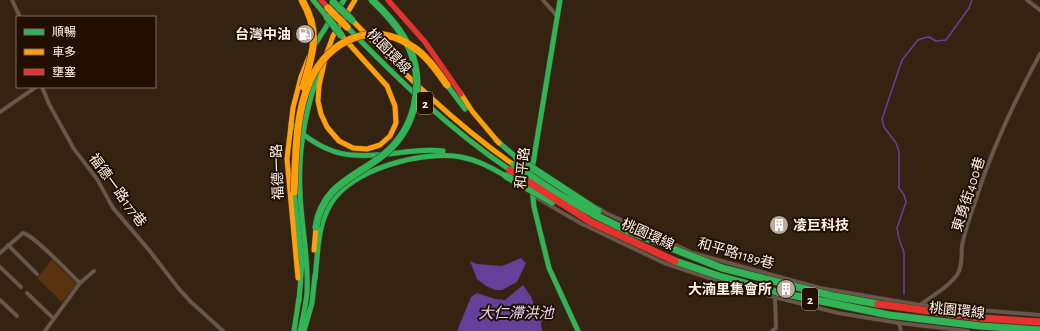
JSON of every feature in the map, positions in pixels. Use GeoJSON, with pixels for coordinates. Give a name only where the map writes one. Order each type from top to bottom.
{"type":"FeatureCollection","features":[{"type":"Feature","properties":{"kind":"main road"},"geometry":{"type":"LineString","coordinates":[[299,301],[302,268],[292,168],[295,122],[314,47],[313,22],[302,0]]}},
{"type":"Feature","properties":{"kind":"main road"},"geometry":{"type":"LineString","coordinates":[[313,0],[341,35],[387,86],[392,94],[397,110],[395,128],[391,136],[378,147],[369,150],[360,150],[344,145],[330,132],[320,113],[317,100],[325,59]]}},
{"type":"Feature","properties":{"kind":"main road","name":"桃園環線"},"geometry":{"type":"LineString","coordinates":[[321,0],[396,78],[486,154],[510,170],[628,231],[722,268],[833,296],[929,312],[980,318],[1040,322]]}},
{"type":"Feature","properties":{"kind":"main road","name":"福德一路"},"geometry":{"type":"LineString","coordinates":[[294,331],[299,301],[298,265],[287,159],[293,108],[306,63],[315,44],[344,0]]}},
{"type":"Feature","properties":{"kind":"main road","name":"福德一路"},"geometry":{"type":"LineString","coordinates":[[300,331],[307,293],[307,273],[300,192],[303,136],[317,77],[333,36],[355,0]]}},
{"type":"Feature","properties":{"kind":"main road"},"geometry":{"type":"LineString","coordinates":[[315,279],[316,227],[319,212],[324,202],[339,185],[376,161],[398,140],[405,131],[418,92],[417,69],[414,56],[407,41],[398,26],[372,0]]}},
{"type":"Feature","properties":{"kind":"main road"},"geometry":{"type":"LineString","coordinates":[[388,0],[442,65],[472,111],[499,143]]}},
{"type":"Feature","properties":{"kind":"main road"},"geometry":{"type":"LineString","coordinates":[[395,0],[411,26]]}},
{"type":"Feature","properties":{"kind":"main road","name":"和平路"},"geometry":{"type":"LineString","coordinates":[[560,0],[532,169],[531,194],[549,268],[578,331]]}},
{"type":"Feature","properties":{"kind":"main road","name":"桃園環線"},"geometry":{"type":"LineString","coordinates":[[332,1],[383,53],[420,88],[493,151],[510,170],[536,194],[667,258],[719,276],[777,292],[889,315],[980,326],[1040,330]]}},
{"type":"Feature","properties":{"kind":"main road"},"geometry":{"type":"LineString","coordinates":[[294,192],[302,105],[310,81],[319,63],[332,49],[343,42],[368,34],[385,35],[405,42],[417,51],[438,72],[477,124],[517,158],[628,231]]}},
{"type":"Feature","properties":{"kind":"main road"},"geometry":{"type":"LineString","coordinates":[[291,124],[303,136],[320,147],[346,156],[360,157],[438,150],[460,153],[510,170]]}},
{"type":"Feature","properties":{"kind":"main road"},"geometry":{"type":"LineString","coordinates":[[289,142],[299,140],[302,147]]}},
{"type":"Feature","properties":{"kind":"main road"},"geometry":{"type":"LineString","coordinates":[[304,331],[311,308],[320,232],[326,212],[336,196],[342,190],[361,178],[399,161],[440,155],[463,158],[510,170]]}},
{"type":"Feature","properties":{"kind":"street"},"geometry":{"type":"LineString","coordinates":[[12,0],[20,16]]}},
{"type":"Feature","properties":{"kind":"street"},"geometry":{"type":"LineString","coordinates":[[543,0],[558,17]]}},
{"type":"Feature","properties":{"kind":"street"},"geometry":{"type":"LineString","coordinates":[[1027,0],[1040,10]]}},
{"type":"Feature","properties":{"kind":"street","name":"東勇街400巷"},"geometry":{"type":"LineString","coordinates":[[899,324],[926,299],[946,286],[956,276],[960,268],[962,245],[991,158],[1007,118],[1040,54]]}},
{"type":"Feature","properties":{"kind":"street"},"geometry":{"type":"LineString","coordinates":[[0,112],[34,88]]}},
{"type":"Feature","properties":{"kind":"street","name":"福德一路177巷"},"geometry":{"type":"LineString","coordinates":[[42,88],[49,104],[74,149],[97,179],[113,208],[149,250],[179,289],[223,331]]}},
{"type":"Feature","properties":{"kind":"street","name":"和平路1189巷"},"geometry":{"type":"LineString","coordinates":[[532,169],[606,213],[693,253],[820,288],[920,305],[1040,314]]}},
{"type":"Feature","properties":{"kind":"street"},"geometry":{"type":"LineString","coordinates":[[531,194],[582,224],[664,263],[742,289],[838,313],[899,324],[968,331]]}},
{"type":"Feature","properties":{"kind":"street"},"geometry":{"type":"LineString","coordinates":[[0,253],[22,233],[26,234],[38,243],[80,283]]}},
{"type":"Feature","properties":{"kind":"street"},"geometry":{"type":"LineString","coordinates":[[8,245],[37,274]]}},
{"type":"Feature","properties":{"kind":"street"},"geometry":{"type":"LineString","coordinates":[[0,267],[21,287]]}},
{"type":"Feature","properties":{"kind":"street"},"geometry":{"type":"LineString","coordinates":[[45,331],[80,283],[94,271]]}},
{"type":"Feature","properties":{"kind":"street"},"geometry":{"type":"LineString","coordinates":[[838,313],[839,291]]}},
{"type":"Feature","properties":{"kind":"street"},"geometry":{"type":"LineString","coordinates":[[27,293],[54,319]]}},
{"type":"Feature","properties":{"kind":"street"},"geometry":{"type":"LineString","coordinates":[[772,331],[776,328],[775,297]]}},
{"type":"Feature","properties":{"kind":"street"},"geometry":{"type":"LineString","coordinates":[[0,300],[17,316]]}},
{"type":"Feature","properties":{"kind":"street"},"geometry":{"type":"LineString","coordinates":[[899,324],[901,331]]}},
{"type":"Feature","properties":{"kind":"shaded area"},"geometry":{"type":"Polygon","coordinates":[[[52,260],[77,284],[62,302],[37,278],[52,260]]]}},
{"type":"Feature","properties":{"kind":"water"},"geometry":{"type":"Polygon","coordinates":[[[521,258],[526,263],[517,282],[502,290],[495,290],[486,286],[477,279],[470,261],[477,264],[502,266],[521,258]]]}},
{"type":"Feature","properties":{"kind":"water","name":"大仁滯洪池"},"geometry":{"type":"Polygon","coordinates":[[[523,285],[531,297],[535,307],[541,311],[543,318],[541,324],[542,331],[457,331],[471,297],[477,293],[495,299],[505,300],[523,285]]]}},
{"type":"Feature","properties":{"kind":"waterway"},"geometry":{"type":"LineString","coordinates":[[904,294],[904,252],[897,228],[906,202],[904,195],[899,188],[899,152],[896,143],[884,127],[882,119],[902,60],[918,40],[929,37],[936,41],[946,40],[969,8],[972,0]]}},
{"type":"Feature","properties":{"kind":"traffic: fast"},"geometry":{"type":"LineString","coordinates":[[313,0],[327,17]]}},
{"type":"Feature","properties":{"kind":"traffic: fast"},"geometry":{"type":"LineString","coordinates":[[338,9],[344,0]]}},
{"type":"Feature","properties":{"kind":"traffic: fast"},"geometry":{"type":"LineString","coordinates":[[316,227],[320,212],[326,200],[334,190],[377,160],[393,146],[410,119],[414,107],[417,90],[417,75],[409,48],[394,23],[372,0]]}},
{"type":"Feature","properties":{"kind":"traffic: fast"},"geometry":{"type":"LineString","coordinates":[[532,170],[560,0]]}},
{"type":"Feature","properties":{"kind":"traffic: fast"},"geometry":{"type":"LineString","coordinates":[[333,2],[352,20]]}},
{"type":"Feature","properties":{"kind":"traffic: fast"},"geometry":{"type":"LineString","coordinates":[[327,17],[341,35]]}},
{"type":"Feature","properties":{"kind":"traffic: fast"},"geometry":{"type":"LineString","coordinates":[[314,46],[331,19]]}},
{"type":"Feature","properties":{"kind":"traffic: fast"},"geometry":{"type":"LineString","coordinates":[[347,27],[385,66],[425,103],[466,138],[510,170]]}},
{"type":"Feature","properties":{"kind":"traffic: fast"},"geometry":{"type":"LineString","coordinates":[[300,331],[307,292],[306,255],[301,204],[301,145],[310,100],[320,70]]}},
{"type":"Feature","properties":{"kind":"traffic: fast"},"geometry":{"type":"LineString","coordinates":[[447,85],[465,109]]}},
{"type":"Feature","properties":{"kind":"traffic: fast"},"geometry":{"type":"LineString","coordinates":[[291,124],[316,143],[340,153],[366,156],[420,150],[443,151]]}},
{"type":"Feature","properties":{"kind":"traffic: fast"},"geometry":{"type":"LineString","coordinates":[[496,140],[517,158]]}},
{"type":"Feature","properties":{"kind":"traffic: fast"},"geometry":{"type":"LineString","coordinates":[[315,279],[320,231],[326,213],[340,192],[353,181],[370,172],[389,165],[428,156],[461,157],[473,160],[506,176]]}},
{"type":"Feature","properties":{"kind":"traffic: fast"},"geometry":{"type":"LineString","coordinates":[[517,158],[598,211]]}},
{"type":"Feature","properties":{"kind":"traffic: fast"},"geometry":{"type":"LineString","coordinates":[[514,165],[556,193],[595,215],[628,231],[722,268],[833,296],[878,304]]}},
{"type":"Feature","properties":{"kind":"traffic: fast"},"geometry":{"type":"LineString","coordinates":[[506,176],[552,202]]}},
{"type":"Feature","properties":{"kind":"traffic: fast"},"geometry":{"type":"LineString","coordinates":[[532,188],[534,207],[549,268],[578,331]]}},
{"type":"Feature","properties":{"kind":"traffic: fast"},"geometry":{"type":"LineString","coordinates":[[294,192],[302,263],[299,301]]}},
{"type":"Feature","properties":{"kind":"traffic: fast"},"geometry":{"type":"LineString","coordinates":[[675,261],[719,276],[777,292],[889,315],[980,326],[1040,330]]}},
{"type":"Feature","properties":{"kind":"traffic: fast"},"geometry":{"type":"LineString","coordinates":[[304,331],[312,303],[315,275]]}},
{"type":"Feature","properties":{"kind":"traffic: fast"},"geometry":{"type":"LineString","coordinates":[[294,331],[299,298]]}},
{"type":"Feature","properties":{"kind":"traffic: slow"},"geometry":{"type":"LineString","coordinates":[[302,0],[312,23],[313,33],[310,64],[303,87]]}},
{"type":"Feature","properties":{"kind":"traffic: slow"},"geometry":{"type":"LineString","coordinates":[[326,55],[333,36],[355,0]]}},
{"type":"Feature","properties":{"kind":"traffic: slow"},"geometry":{"type":"LineString","coordinates":[[328,8],[347,27]]}},
{"type":"Feature","properties":{"kind":"traffic: slow"},"geometry":{"type":"LineString","coordinates":[[352,20],[390,59],[450,115],[514,165]]}},
{"type":"Feature","properties":{"kind":"traffic: slow"},"geometry":{"type":"LineString","coordinates":[[325,59],[319,86],[318,101],[321,114],[327,127],[339,141],[353,148],[367,149],[380,145],[390,136],[396,123],[395,106],[387,86],[341,35]]}},
{"type":"Feature","properties":{"kind":"traffic: slow"},"geometry":{"type":"LineString","coordinates":[[294,192],[297,135],[301,107],[305,94],[318,67],[328,54],[340,45],[353,38],[368,35],[383,35],[398,39],[413,47],[423,55],[432,64],[447,85]]}},
{"type":"Feature","properties":{"kind":"traffic: slow"},"geometry":{"type":"LineString","coordinates":[[298,278],[287,159],[293,108],[301,77],[309,57]]}},
{"type":"Feature","properties":{"kind":"traffic: slow"},"geometry":{"type":"LineString","coordinates":[[461,94],[472,111],[499,143]]}},
{"type":"Feature","properties":{"kind":"traffic: slow"},"geometry":{"type":"LineString","coordinates":[[314,250],[316,227]]}},
{"type":"Feature","properties":{"kind":"traffic: jam"},"geometry":{"type":"LineString","coordinates":[[321,0],[328,8]]}},
{"type":"Feature","properties":{"kind":"traffic: jam"},"geometry":{"type":"LineString","coordinates":[[388,0],[425,42],[461,94]]}},
{"type":"Feature","properties":{"kind":"traffic: jam"},"geometry":{"type":"LineString","coordinates":[[510,170],[591,222],[675,261]]}},
{"type":"Feature","properties":{"kind":"traffic: jam"},"geometry":{"type":"LineString","coordinates":[[878,304],[980,318],[1040,322]]}},
{"type":"Feature","properties":{"kind":"place","name":"台灣中油"},"geometry":{"type":"Point","coordinates":[305,34]}},
{"type":"Feature","properties":{"kind":"place","name":"凌巨科技"},"geometry":{"type":"Point","coordinates":[779,225]}},
{"type":"Feature","properties":{"kind":"place","name":"大湳里集會所"},"geometry":{"type":"Point","coordinates":[786,289]}}]}
